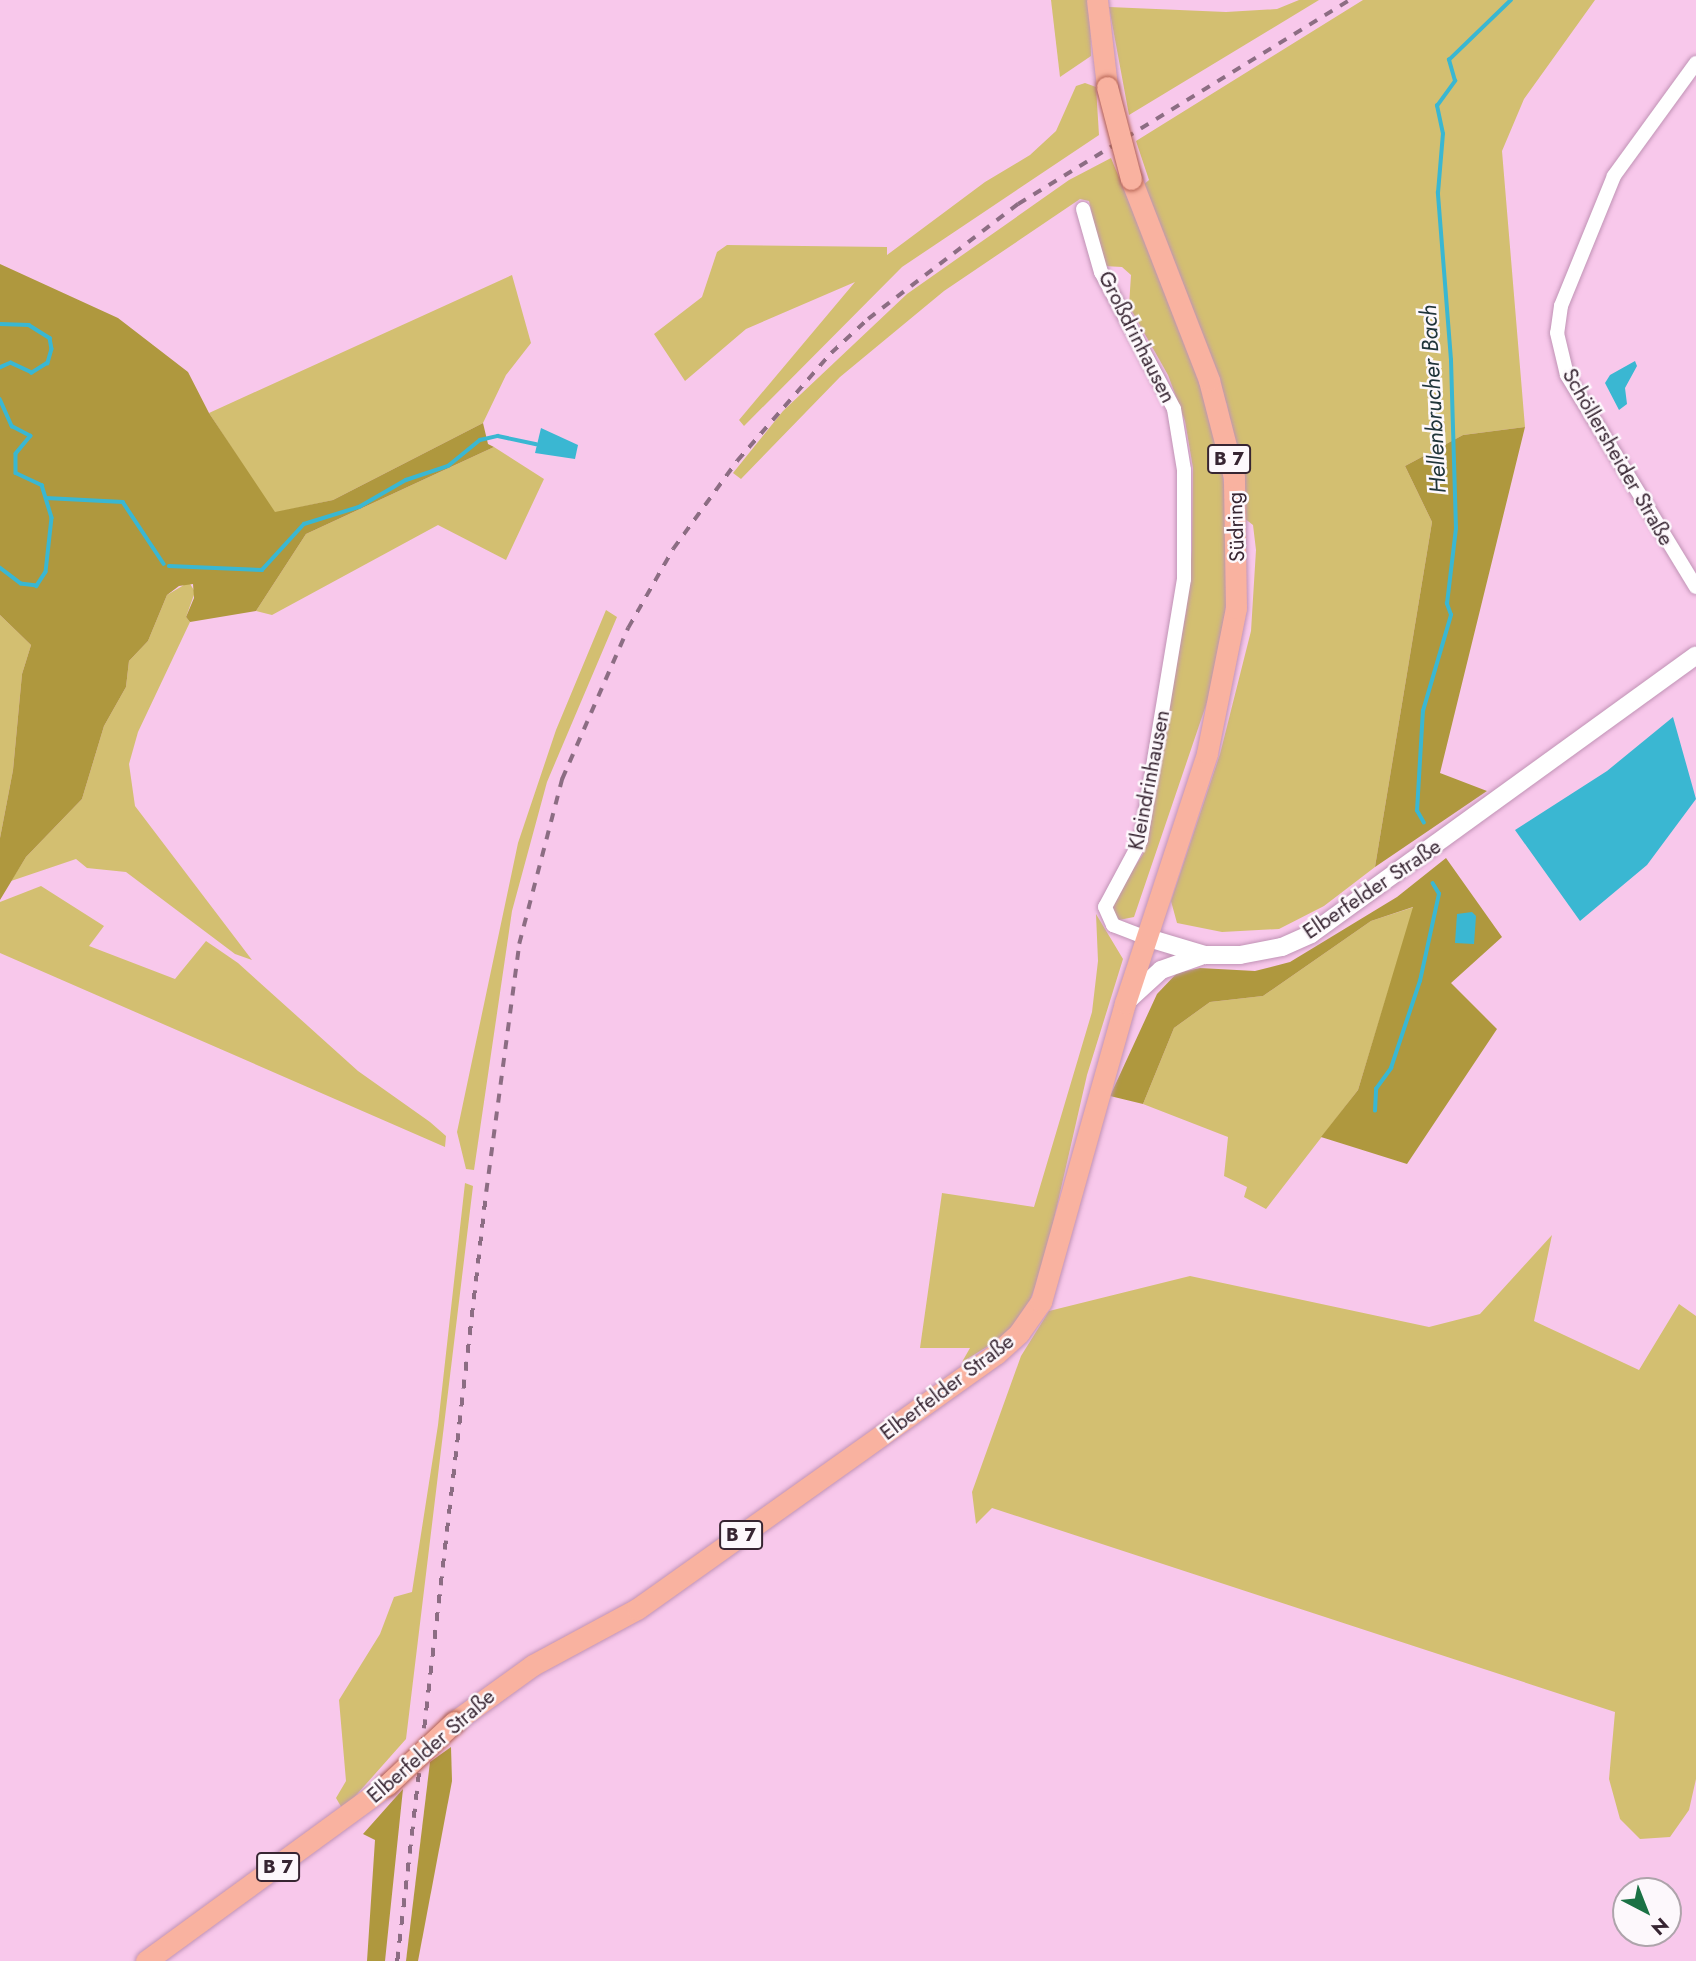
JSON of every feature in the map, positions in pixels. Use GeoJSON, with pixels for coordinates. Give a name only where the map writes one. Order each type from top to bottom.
{"type":"FeatureCollection","features":[{"type":"Feature","properties":{"kind":"main road","name":"Südring"},"geometry":{"type":"LineString","coordinates":[[1097,0],[1107,87],[1131,179],[1209,380],[1234,477],[1238,555],[1229,656],[1207,752],[1145,937]]}},
{"type":"Feature","properties":{"kind":"main road","name":"Elberfelder Straße"},"geometry":{"type":"LineString","coordinates":[[146,1961],[387,1785],[454,1722],[533,1665],[637,1609],[1019,1333],[1047,1284],[1145,937]]}},
{"type":"Feature","properties":{"kind":"street","name":"Schöllersheider Straße"},"geometry":{"type":"LineString","coordinates":[[1696,63],[1614,176],[1561,306],[1557,333],[1567,375],[1696,587]]}},
{"type":"Feature","properties":{"kind":"street","name":"Großdrinhausen"},"geometry":{"type":"LineString","coordinates":[[1083,209],[1101,272],[1165,386],[1180,430],[1186,526],[1175,633]]}},
{"type":"Feature","properties":{"kind":"street","name":"Kleindrinhausen"},"geometry":{"type":"LineString","coordinates":[[1145,937],[1113,925],[1105,907],[1141,840],[1175,633]]}},
{"type":"Feature","properties":{"kind":"street","name":"Elberfelder Straße"},"geometry":{"type":"LineString","coordinates":[[1145,937],[1205,955],[1258,953],[1311,934],[1696,655]]}},
{"type":"Feature","properties":{"kind":"street"},"geometry":{"type":"LineString","coordinates":[[1125,1003],[1161,970],[1205,955]]}},
{"type":"Feature","properties":{"kind":"shaded area"},"geometry":{"type":"Polygon","coordinates":[[[1051,0],[1090,0],[1091,56],[1060,77],[1051,0]]]}},
{"type":"Feature","properties":{"kind":"shaded area"},"geometry":{"type":"Polygon","coordinates":[[[1299,0],[1319,0],[1129,115],[1109,7],[1226,12],[1277,9],[1299,0]]]}},
{"type":"Feature","properties":{"kind":"shaded area"},"geometry":{"type":"Polygon","coordinates":[[[1363,0],[1595,0],[1524,99],[1502,151],[1525,427],[1463,435],[1405,466],[1432,522],[1375,867],[1324,906],[1279,929],[1222,932],[1177,923],[1171,901],[1220,754],[1251,631],[1256,550],[1253,525],[1244,518],[1227,405],[1142,186],[1149,180],[1136,141],[1363,0]]]}},
{"type":"Feature","properties":{"kind":"shaded area"},"geometry":{"type":"Polygon","coordinates":[[[1085,83],[1096,87],[1099,135],[902,267],[744,426],[739,420],[855,282],[746,329],[685,381],[654,334],[702,297],[717,252],[727,245],[887,247],[887,255],[985,182],[1030,155],[1056,131],[1076,86],[1085,83]]]}},
{"type":"Feature","properties":{"kind":"shaded area"},"geometry":{"type":"Polygon","coordinates":[[[1111,158],[1198,369],[1222,465],[1231,555],[1220,664],[1134,917],[1119,920],[1112,912],[1114,899],[1143,854],[1186,612],[1192,550],[1193,468],[1185,421],[1168,375],[1129,306],[1131,275],[1122,267],[1104,266],[1089,201],[1080,199],[944,291],[840,377],[741,479],[733,473],[783,411],[907,294],[1069,180],[1111,158]]]}},
{"type":"Feature","properties":{"kind":"shaded area"},"geometry":{"type":"Polygon","coordinates":[[[0,264],[118,318],[188,372],[209,413],[275,512],[333,500],[483,423],[488,444],[494,447],[306,534],[256,611],[190,622],[186,617],[194,598],[193,584],[179,586],[167,595],[148,641],[129,661],[126,687],[104,726],[82,799],[26,857],[0,900],[0,838],[13,770],[22,674],[31,645],[0,615],[0,264]]]}},
{"type":"Feature","properties":{"kind":"shaded area"},"geometry":{"type":"Polygon","coordinates":[[[512,275],[531,343],[506,375],[483,423],[333,500],[274,513],[209,413],[512,275]]]}},
{"type":"Feature","properties":{"kind":"shaded area"},"geometry":{"type":"Polygon","coordinates":[[[1525,427],[1440,773],[1487,791],[1375,867],[1432,522],[1405,466],[1463,435],[1525,427]]]}},
{"type":"Feature","properties":{"kind":"shaded area"},"geometry":{"type":"Polygon","coordinates":[[[494,447],[544,479],[506,560],[438,525],[272,615],[256,611],[306,534],[494,447]]]}},
{"type":"Feature","properties":{"kind":"shaded area"},"geometry":{"type":"Polygon","coordinates":[[[189,582],[195,592],[186,617],[190,622],[138,732],[129,764],[135,806],[252,960],[235,954],[126,872],[87,868],[76,859],[11,881],[26,857],[82,799],[104,726],[126,687],[129,661],[148,641],[167,595],[189,582]]]}},
{"type":"Feature","properties":{"kind":"shaded area"},"geometry":{"type":"Polygon","coordinates":[[[606,610],[617,617],[547,782],[512,911],[474,1170],[466,1169],[457,1132],[518,843],[556,730],[606,610]]]}},
{"type":"Feature","properties":{"kind":"shaded area"},"geometry":{"type":"Polygon","coordinates":[[[0,615],[31,645],[22,674],[13,770],[0,838],[0,615]]]}},
{"type":"Feature","properties":{"kind":"shaded area"},"geometry":{"type":"Polygon","coordinates":[[[1446,858],[1502,937],[1451,983],[1497,1029],[1407,1164],[1321,1137],[1358,1090],[1413,907],[1371,921],[1263,996],[1210,1002],[1174,1028],[1143,1104],[1110,1096],[1157,994],[1177,973],[1200,968],[1255,971],[1290,962],[1397,897],[1446,858]]]}},
{"type":"Feature","properties":{"kind":"shaded area"},"geometry":{"type":"Polygon","coordinates":[[[41,886],[104,926],[89,946],[175,979],[206,941],[238,963],[358,1071],[430,1122],[446,1136],[445,1147],[0,953],[0,902],[41,886]]]}},
{"type":"Feature","properties":{"kind":"shaded area"},"geometry":{"type":"Polygon","coordinates":[[[1414,907],[1358,1090],[1266,1209],[1244,1197],[1247,1187],[1224,1176],[1228,1137],[1143,1104],[1174,1028],[1210,1002],[1263,996],[1371,921],[1414,907]]]}},
{"type":"Feature","properties":{"kind":"shaded area"},"geometry":{"type":"Polygon","coordinates":[[[1096,914],[1123,959],[1087,1075],[1043,1267],[1027,1308],[1005,1336],[962,1362],[970,1348],[920,1348],[942,1193],[1034,1207],[1092,1012],[1098,961],[1096,914]]]}},
{"type":"Feature","properties":{"kind":"shaded area"},"geometry":{"type":"Polygon","coordinates":[[[465,1183],[473,1186],[406,1739],[343,1810],[336,1798],[346,1781],[339,1700],[380,1634],[394,1597],[412,1592],[438,1425],[465,1183]]]}},
{"type":"Feature","properties":{"kind":"shaded area"},"geometry":{"type":"Polygon","coordinates":[[[1552,1235],[1534,1321],[1639,1370],[1679,1304],[1696,1316],[1696,1779],[1689,1810],[1670,1837],[1640,1839],[1620,1819],[1609,1779],[1615,1712],[992,1508],[976,1524],[972,1492],[1021,1356],[1049,1311],[1190,1276],[1429,1327],[1480,1314],[1552,1235]]]}},
{"type":"Feature","properties":{"kind":"shaded area"},"geometry":{"type":"Polygon","coordinates":[[[451,1747],[452,1781],[418,1961],[406,1961],[430,1762],[451,1747]]]}},
{"type":"Feature","properties":{"kind":"shaded area"},"geometry":{"type":"Polygon","coordinates":[[[403,1789],[385,1961],[367,1961],[375,1840],[363,1834],[403,1789]]]}},
{"type":"Feature","properties":{"kind":"water"},"geometry":{"type":"Polygon","coordinates":[[[1635,361],[1637,366],[1625,388],[1627,404],[1619,410],[1605,383],[1610,375],[1635,361]]]}},
{"type":"Feature","properties":{"kind":"water"},"geometry":{"type":"Polygon","coordinates":[[[541,428],[578,445],[575,459],[535,453],[541,428]]]}},
{"type":"Feature","properties":{"kind":"water"},"geometry":{"type":"Polygon","coordinates":[[[1673,717],[1696,799],[1647,865],[1580,921],[1515,830],[1607,771],[1673,717]]]}},
{"type":"Feature","properties":{"kind":"water"},"geometry":{"type":"Polygon","coordinates":[[[1472,912],[1476,916],[1474,944],[1455,943],[1457,914],[1472,912]]]}},
{"type":"Feature","properties":{"kind":"waterway","name":"Hellenbrucher Bach"},"geometry":{"type":"LineString","coordinates":[[1424,823],[1417,811],[1423,711],[1451,615],[1447,604],[1456,529],[1451,360],[1438,193],[1443,134],[1437,106],[1455,81],[1449,60],[1511,0]]}},
{"type":"Feature","properties":{"kind":"waterway"},"geometry":{"type":"LineString","coordinates":[[0,324],[29,325],[50,338],[52,349],[48,363],[32,373],[11,363],[0,368]]}},
{"type":"Feature","properties":{"kind":"waterway"},"geometry":{"type":"LineString","coordinates":[[0,399],[12,426],[31,436],[16,454],[16,473],[42,485],[52,518],[46,572],[37,586],[21,584],[0,568]]}},
{"type":"Feature","properties":{"kind":"waterway"},"geometry":{"type":"LineString","coordinates":[[169,566],[262,570],[304,524],[359,507],[406,480],[448,466],[480,440],[498,436],[536,444]]}},
{"type":"Feature","properties":{"kind":"waterway"},"geometry":{"type":"LineString","coordinates":[[46,498],[123,502],[164,564]]}},
{"type":"Feature","properties":{"kind":"waterway","name":"Hellenbrucher Bach"},"geometry":{"type":"LineString","coordinates":[[1375,1111],[1376,1089],[1391,1068],[1420,981],[1439,894],[1433,884]]}},
{"type":"Feature","properties":{"kind":"railway"},"geometry":{"type":"LineString","coordinates":[[397,1961],[486,1192],[519,944],[562,779],[628,628],[673,549],[737,461],[831,353],[868,319],[1018,204],[1349,0]]}}]}
